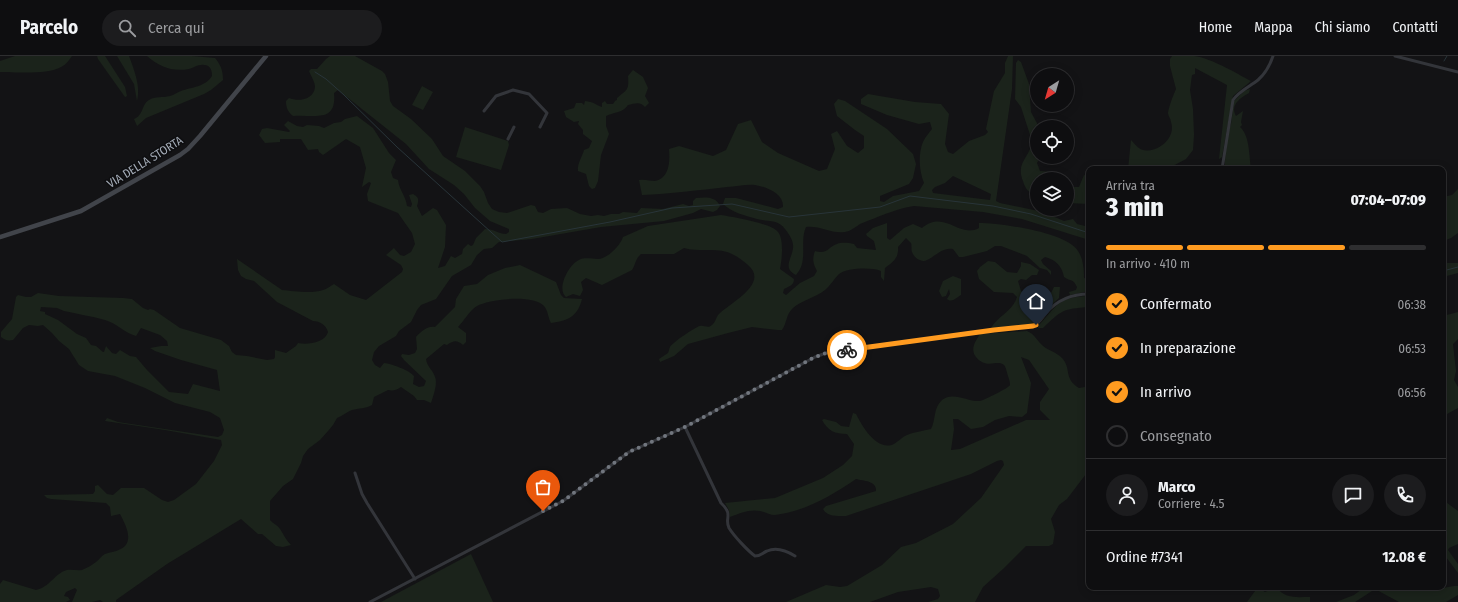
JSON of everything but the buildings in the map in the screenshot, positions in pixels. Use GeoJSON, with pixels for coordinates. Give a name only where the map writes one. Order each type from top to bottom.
{"type":"FeatureCollection","features":[{"type":"Feature","properties":{"kind":"main road","name":"VIA DELLA STORTA"},"geometry":{"type":"LineString","coordinates":[[0,237],[81,211],[180,155],[200,136],[266,56]]}},
{"type":"Feature","properties":{"kind":"street"},"geometry":{"type":"LineString","coordinates":[[1222,166],[1233,100],[1238,94],[1262,76],[1273,56]]}},
{"type":"Feature","properties":{"kind":"street"},"geometry":{"type":"LineString","coordinates":[[1395,56],[1458,72]]}},
{"type":"Feature","properties":{"kind":"street"},"geometry":{"type":"LineString","coordinates":[[484,111],[496,96],[513,90],[529,94],[547,113],[540,127]]}},
{"type":"Feature","properties":{"kind":"street"},"geometry":{"type":"LineString","coordinates":[[508,139],[514,126]]}},
{"type":"Feature","properties":{"kind":"street"},"geometry":{"type":"LineString","coordinates":[[370,602],[563,501],[629,452],[685,427],[815,357],[829,352],[1033,326],[1036,325],[1052,307],[1064,298],[1086,294]]}},
{"type":"Feature","properties":{"kind":"street"},"geometry":{"type":"LineString","coordinates":[[685,427],[721,503],[727,511],[729,517],[729,527],[734,534],[755,556],[759,556],[774,549],[788,551],[795,556]]}},
{"type":"Feature","properties":{"kind":"street"},"geometry":{"type":"LineString","coordinates":[[355,473],[367,503],[415,579]]}},
{"type":"Feature","properties":{"kind":"shaded area"},"geometry":{"type":"Polygon","coordinates":[[[15,56],[72,56],[63,66],[55,70],[0,72],[0,61],[15,56]]]}},
{"type":"Feature","properties":{"kind":"shaded area"},"geometry":{"type":"Polygon","coordinates":[[[97,56],[105,56],[125,87],[127,96],[125,97],[97,56]]]}},
{"type":"Feature","properties":{"kind":"shaded area"},"geometry":{"type":"Polygon","coordinates":[[[117,56],[129,56],[138,84],[137,101],[134,84],[117,56]]]}},
{"type":"Feature","properties":{"kind":"shaded area"},"geometry":{"type":"Polygon","coordinates":[[[147,56],[192,56],[215,58],[221,68],[223,80],[204,94],[146,118],[137,126],[134,119],[141,113],[146,102],[149,100],[170,96],[198,86],[209,80],[212,76],[211,69],[206,65],[177,70],[166,68],[147,56]]]}},
{"type":"Feature","properties":{"kind":"shaded area"},"geometry":{"type":"Polygon","coordinates":[[[330,56],[355,56],[382,71],[388,82],[390,101],[393,106],[411,119],[432,139],[443,156],[465,171],[480,186],[492,209],[499,212],[507,213],[531,205],[535,206],[538,212],[543,213],[551,209],[567,208],[580,214],[604,216],[623,212],[637,213],[641,208],[663,209],[683,204],[689,206],[693,205],[693,201],[696,198],[703,197],[716,200],[720,206],[713,212],[701,209],[693,213],[664,221],[601,227],[532,239],[499,242],[492,248],[484,249],[477,255],[471,265],[452,276],[436,299],[421,305],[411,322],[399,331],[396,336],[379,346],[374,352],[372,360],[375,365],[380,368],[384,363],[400,368],[414,376],[413,384],[419,387],[424,386],[426,381],[404,360],[401,356],[402,354],[409,355],[415,353],[417,349],[416,337],[427,328],[435,327],[455,307],[456,299],[464,286],[477,284],[488,275],[505,268],[520,265],[556,282],[561,295],[564,298],[582,299],[578,310],[567,319],[551,323],[544,306],[539,302],[511,299],[483,303],[477,306],[458,327],[466,333],[466,342],[463,345],[455,341],[447,345],[444,344],[426,359],[436,380],[431,403],[424,400],[417,400],[414,396],[401,387],[395,390],[388,390],[374,397],[372,405],[352,410],[337,418],[320,440],[308,449],[303,456],[293,479],[283,486],[270,501],[270,520],[279,528],[291,545],[283,547],[276,546],[262,534],[258,534],[241,519],[167,564],[116,600],[116,602],[103,602],[100,600],[92,602],[72,602],[77,590],[75,588],[66,592],[64,596],[68,597],[70,600],[66,602],[0,602],[0,584],[3,580],[36,590],[45,586],[59,574],[67,570],[84,569],[105,554],[123,548],[127,542],[128,534],[124,521],[120,514],[111,516],[110,507],[106,503],[51,499],[44,495],[93,494],[95,491],[95,486],[98,485],[107,494],[113,495],[121,488],[144,488],[162,500],[168,502],[174,500],[196,484],[214,461],[222,445],[221,440],[105,421],[107,418],[118,422],[218,437],[222,435],[224,430],[220,418],[210,412],[175,403],[145,388],[115,376],[88,371],[79,365],[69,349],[43,325],[29,325],[23,328],[13,340],[5,340],[1,337],[1,332],[12,319],[16,297],[18,295],[31,297],[38,293],[59,296],[132,299],[143,308],[154,310],[180,328],[221,340],[229,346],[232,352],[236,355],[267,360],[274,359],[275,350],[286,353],[298,343],[306,344],[320,341],[328,332],[324,325],[313,321],[277,302],[254,281],[241,276],[238,270],[237,259],[282,290],[314,292],[324,290],[334,284],[350,295],[366,300],[402,272],[403,269],[401,265],[386,255],[394,248],[400,255],[404,256],[411,252],[415,244],[412,233],[398,213],[368,201],[367,194],[371,183],[369,182],[362,187],[366,168],[360,147],[346,139],[323,155],[318,149],[308,150],[301,139],[280,139],[280,142],[265,143],[259,135],[262,129],[267,128],[289,132],[290,131],[284,125],[288,121],[297,126],[303,127],[307,125],[324,128],[345,119],[357,116],[373,128],[389,153],[396,160],[391,172],[393,178],[398,180],[407,206],[411,207],[412,204],[409,195],[413,194],[418,199],[417,206],[422,216],[433,208],[437,210],[446,225],[445,247],[438,268],[445,266],[451,256],[455,258],[462,254],[463,249],[468,244],[471,246],[473,245],[476,238],[485,229],[503,234],[509,232],[509,229],[490,221],[475,208],[464,194],[454,185],[429,169],[406,144],[338,90],[334,93],[334,103],[332,109],[328,113],[316,116],[293,116],[287,108],[286,101],[289,98],[301,100],[312,95],[315,85],[309,71],[311,69],[317,69],[330,56]],[[41,307],[40,311],[45,312],[45,314],[58,320],[77,334],[86,338],[91,345],[96,346],[103,352],[106,346],[112,353],[116,354],[120,350],[130,356],[136,357],[169,392],[188,394],[193,384],[220,391],[217,370],[181,360],[150,348],[168,346],[167,341],[160,335],[141,328],[136,336],[128,333],[109,321],[64,311],[57,308],[41,307]]]}},
{"type":"Feature","properties":{"kind":"shaded area"},"geometry":{"type":"Polygon","coordinates":[[[1008,56],[1013,56],[1012,89],[996,201],[1030,209],[1030,216],[1052,216],[1064,221],[1073,219],[1077,224],[1086,226],[1086,239],[1022,219],[983,212],[914,206],[900,209],[860,224],[849,231],[838,232],[817,227],[806,227],[803,239],[802,264],[796,275],[789,269],[793,243],[790,235],[782,226],[776,222],[757,219],[739,213],[723,204],[725,198],[736,198],[778,209],[783,207],[781,198],[769,189],[755,185],[748,185],[642,195],[639,180],[655,181],[664,176],[669,163],[669,149],[679,146],[713,156],[726,150],[738,124],[751,120],[762,142],[778,153],[819,171],[827,169],[835,149],[831,134],[837,131],[847,146],[858,153],[864,148],[864,136],[837,116],[834,104],[838,99],[845,101],[887,129],[913,154],[916,164],[913,178],[909,184],[880,196],[880,201],[884,202],[893,196],[919,191],[924,183],[920,168],[921,147],[932,129],[930,122],[919,124],[887,115],[861,104],[861,99],[868,94],[915,102],[941,104],[949,114],[945,144],[948,152],[953,154],[969,141],[985,135],[988,132],[986,129],[994,91],[1005,73],[1005,63],[1008,56]],[[953,176],[945,183],[935,187],[932,190],[933,193],[990,200],[991,194],[953,176]]]}},
{"type":"Feature","properties":{"kind":"shaded area"},"geometry":{"type":"Polygon","coordinates":[[[1172,56],[1201,57],[1223,66],[1251,81],[1233,96],[1222,157],[1219,159],[1227,85],[1195,68],[1195,74],[1192,75],[1190,90],[1193,109],[1193,150],[1186,159],[1173,166],[1128,166],[1131,140],[1136,146],[1147,151],[1163,145],[1171,135],[1172,126],[1168,113],[1176,89],[1170,66],[1170,59],[1172,56]]]}},
{"type":"Feature","properties":{"kind":"shaded area"},"geometry":{"type":"Polygon","coordinates":[[[1018,60],[1021,62],[1029,84],[1030,112],[1035,120],[1030,120],[1030,135],[1021,107],[1015,99],[1016,63],[1018,60]]]}},
{"type":"Feature","properties":{"kind":"shaded area"},"geometry":{"type":"Polygon","coordinates":[[[633,70],[643,77],[648,88],[645,96],[649,103],[645,107],[639,103],[628,105],[621,111],[606,116],[606,126],[609,134],[601,155],[598,181],[595,188],[592,189],[589,186],[586,174],[578,171],[578,168],[584,150],[589,148],[592,141],[583,134],[583,130],[578,124],[579,121],[574,122],[566,117],[564,111],[574,108],[576,103],[582,103],[584,105],[585,101],[602,107],[602,103],[605,101],[607,104],[613,104],[627,89],[628,76],[633,70]]]}},
{"type":"Feature","properties":{"kind":"shaded area"},"geometry":{"type":"Polygon","coordinates":[[[422,86],[433,92],[423,110],[412,105],[422,86]]]}},
{"type":"Feature","properties":{"kind":"shaded area"},"geometry":{"type":"Polygon","coordinates":[[[1250,89],[1249,93],[1237,102],[1234,112],[1236,116],[1243,111],[1241,122],[1242,125],[1240,127],[1246,136],[1251,166],[1225,166],[1228,133],[1231,124],[1234,101],[1244,91],[1250,89]]]}},
{"type":"Feature","properties":{"kind":"shaded area"},"geometry":{"type":"Polygon","coordinates":[[[465,127],[508,141],[509,145],[501,170],[456,157],[465,127]]]}},
{"type":"Feature","properties":{"kind":"shaded area"},"geometry":{"type":"Polygon","coordinates":[[[1030,149],[1030,164],[1037,164],[1040,171],[1050,172],[1030,172],[1030,192],[1024,184],[1021,174],[1022,164],[1030,149]]]}},
{"type":"Feature","properties":{"kind":"shaded area"},"geometry":{"type":"Polygon","coordinates":[[[1084,175],[1086,176],[1086,204],[1074,203],[1074,187],[1079,187],[1084,175]]]}},
{"type":"Feature","properties":{"kind":"shaded area"},"geometry":{"type":"Polygon","coordinates":[[[1458,189],[1458,233],[1446,240],[1446,196],[1452,195],[1458,189]]]}},
{"type":"Feature","properties":{"kind":"shaded area"},"geometry":{"type":"Polygon","coordinates":[[[721,215],[760,223],[774,229],[780,235],[782,244],[780,269],[794,279],[790,286],[784,289],[783,293],[786,295],[800,283],[814,276],[817,271],[813,261],[815,251],[825,251],[839,243],[854,244],[857,248],[876,250],[874,241],[866,234],[873,228],[887,223],[887,238],[890,240],[904,228],[913,224],[922,228],[930,223],[938,222],[965,230],[979,228],[979,223],[1016,227],[1047,234],[1071,244],[1078,251],[1081,257],[1084,278],[1086,278],[1086,292],[1070,295],[1069,292],[1076,290],[1076,284],[1064,277],[1058,264],[1045,257],[1041,260],[1043,264],[1051,271],[1051,275],[1047,270],[1040,268],[1027,256],[1001,246],[995,246],[987,251],[963,257],[959,257],[953,249],[946,249],[923,261],[914,256],[911,243],[906,238],[898,247],[898,254],[895,259],[885,268],[884,281],[881,277],[881,271],[871,269],[848,270],[839,274],[825,290],[793,308],[789,313],[782,330],[752,327],[728,333],[688,344],[674,356],[660,362],[659,359],[668,353],[670,347],[675,342],[697,327],[708,327],[714,323],[718,315],[723,310],[745,293],[751,286],[754,279],[753,272],[748,265],[732,254],[716,250],[695,250],[684,248],[674,254],[641,254],[632,270],[602,285],[586,278],[581,282],[583,290],[580,296],[573,294],[566,297],[563,293],[563,283],[568,271],[575,262],[588,258],[598,259],[605,257],[616,248],[623,237],[648,226],[721,215]]]}},
{"type":"Feature","properties":{"kind":"shaded area"},"geometry":{"type":"Polygon","coordinates":[[[988,261],[995,262],[1007,272],[1017,273],[1021,266],[1021,262],[1030,264],[1039,270],[1037,275],[1032,275],[1026,280],[1021,279],[1018,281],[1021,291],[1029,301],[1033,300],[1037,293],[1041,291],[1050,295],[1054,287],[1060,287],[1059,298],[1034,324],[991,328],[997,320],[1009,310],[1017,297],[1013,293],[994,292],[979,279],[977,271],[988,261]]]}},
{"type":"Feature","properties":{"kind":"shaded area"},"geometry":{"type":"Polygon","coordinates":[[[1446,263],[1458,263],[1458,273],[1446,276],[1446,263]]]}},
{"type":"Feature","properties":{"kind":"shaded area"},"geometry":{"type":"Polygon","coordinates":[[[953,276],[961,279],[961,295],[954,300],[949,300],[947,299],[950,294],[949,289],[946,296],[942,297],[939,291],[943,281],[953,276]]]}},
{"type":"Feature","properties":{"kind":"shaded area"},"geometry":{"type":"Polygon","coordinates":[[[1086,296],[1086,307],[1063,312],[1054,317],[1043,328],[1038,328],[1039,325],[1060,303],[1071,298],[1086,296]]]}},
{"type":"Feature","properties":{"kind":"shaded area"},"geometry":{"type":"Polygon","coordinates":[[[1458,312],[1458,339],[1453,344],[1456,371],[1454,380],[1458,387],[1458,408],[1446,415],[1446,315],[1458,312]]]}},
{"type":"Feature","properties":{"kind":"shaded area"},"geometry":{"type":"Polygon","coordinates":[[[1027,331],[1043,346],[1062,358],[1067,366],[1069,377],[1074,384],[1079,388],[1086,386],[1086,474],[1067,499],[1059,505],[1051,519],[1055,532],[1053,544],[1049,546],[1026,546],[983,587],[975,602],[928,602],[938,599],[940,596],[938,589],[931,587],[898,592],[870,602],[786,602],[826,585],[840,587],[847,586],[882,565],[901,547],[916,543],[953,524],[981,498],[1004,465],[1003,461],[997,461],[971,474],[846,516],[830,515],[823,509],[826,506],[876,491],[876,488],[872,483],[856,479],[818,502],[797,510],[775,515],[760,511],[749,511],[730,517],[729,510],[725,503],[775,498],[823,478],[843,465],[852,456],[854,444],[847,434],[835,432],[829,429],[822,420],[824,419],[836,422],[841,426],[849,427],[853,413],[856,414],[866,431],[876,441],[888,446],[910,434],[931,429],[937,407],[942,400],[946,398],[951,396],[980,401],[1009,387],[1010,384],[1004,365],[1001,363],[984,363],[976,357],[973,348],[980,334],[1027,331]],[[1021,357],[1031,383],[1027,413],[1022,417],[1009,416],[995,420],[983,427],[971,429],[958,419],[953,419],[954,429],[951,450],[960,449],[1026,420],[1050,420],[1040,410],[1040,402],[1049,389],[1029,360],[1021,357]]]}},
{"type":"Feature","properties":{"kind":"shaded area"},"geometry":{"type":"Polygon","coordinates":[[[1446,502],[1458,511],[1458,544],[1449,548],[1448,550],[1458,564],[1458,573],[1446,557],[1446,502]]]}},
{"type":"Feature","properties":{"kind":"shaded area"},"geometry":{"type":"Polygon","coordinates":[[[471,554],[493,602],[381,602],[471,554]]]}},
{"type":"Feature","properties":{"kind":"shaded area"},"geometry":{"type":"Polygon","coordinates":[[[1458,586],[1458,595],[1446,602],[1399,602],[1377,590],[1446,590],[1446,587],[1458,586]]]}},
{"type":"Feature","properties":{"kind":"shaded area"},"geometry":{"type":"Polygon","coordinates":[[[1256,590],[1262,590],[1265,592],[1269,590],[1279,590],[1283,594],[1295,597],[1310,597],[1310,602],[1247,602],[1256,590]]]}},
{"type":"Feature","properties":{"kind":"shaded area"},"geometry":{"type":"Polygon","coordinates":[[[1361,590],[1373,590],[1355,602],[1336,602],[1354,595],[1361,590]]]}},
{"type":"Feature","properties":{"kind":"waterway"},"geometry":{"type":"LineString","coordinates":[[1444,61],[1447,56]]}},
{"type":"Feature","properties":{"kind":"waterway"},"geometry":{"type":"LineString","coordinates":[[315,72],[326,79],[344,95],[397,147],[502,242],[610,222],[672,208],[732,204],[789,217],[880,207],[910,196],[993,206],[1031,214],[1086,232]]}},
{"type":"Feature","properties":{"kind":"waterway"},"geometry":{"type":"LineString","coordinates":[[1446,270],[1458,267]]}},
{"type":"Feature","properties":{"kind":"way so far"},"geometry":{"type":"LineString","coordinates":[[543,511],[563,501],[629,452],[685,427],[815,357],[829,352],[847,350]]}},
{"type":"Feature","properties":{"kind":"route"},"geometry":{"type":"LineString","coordinates":[[847,350],[1036,325]]}}]}
